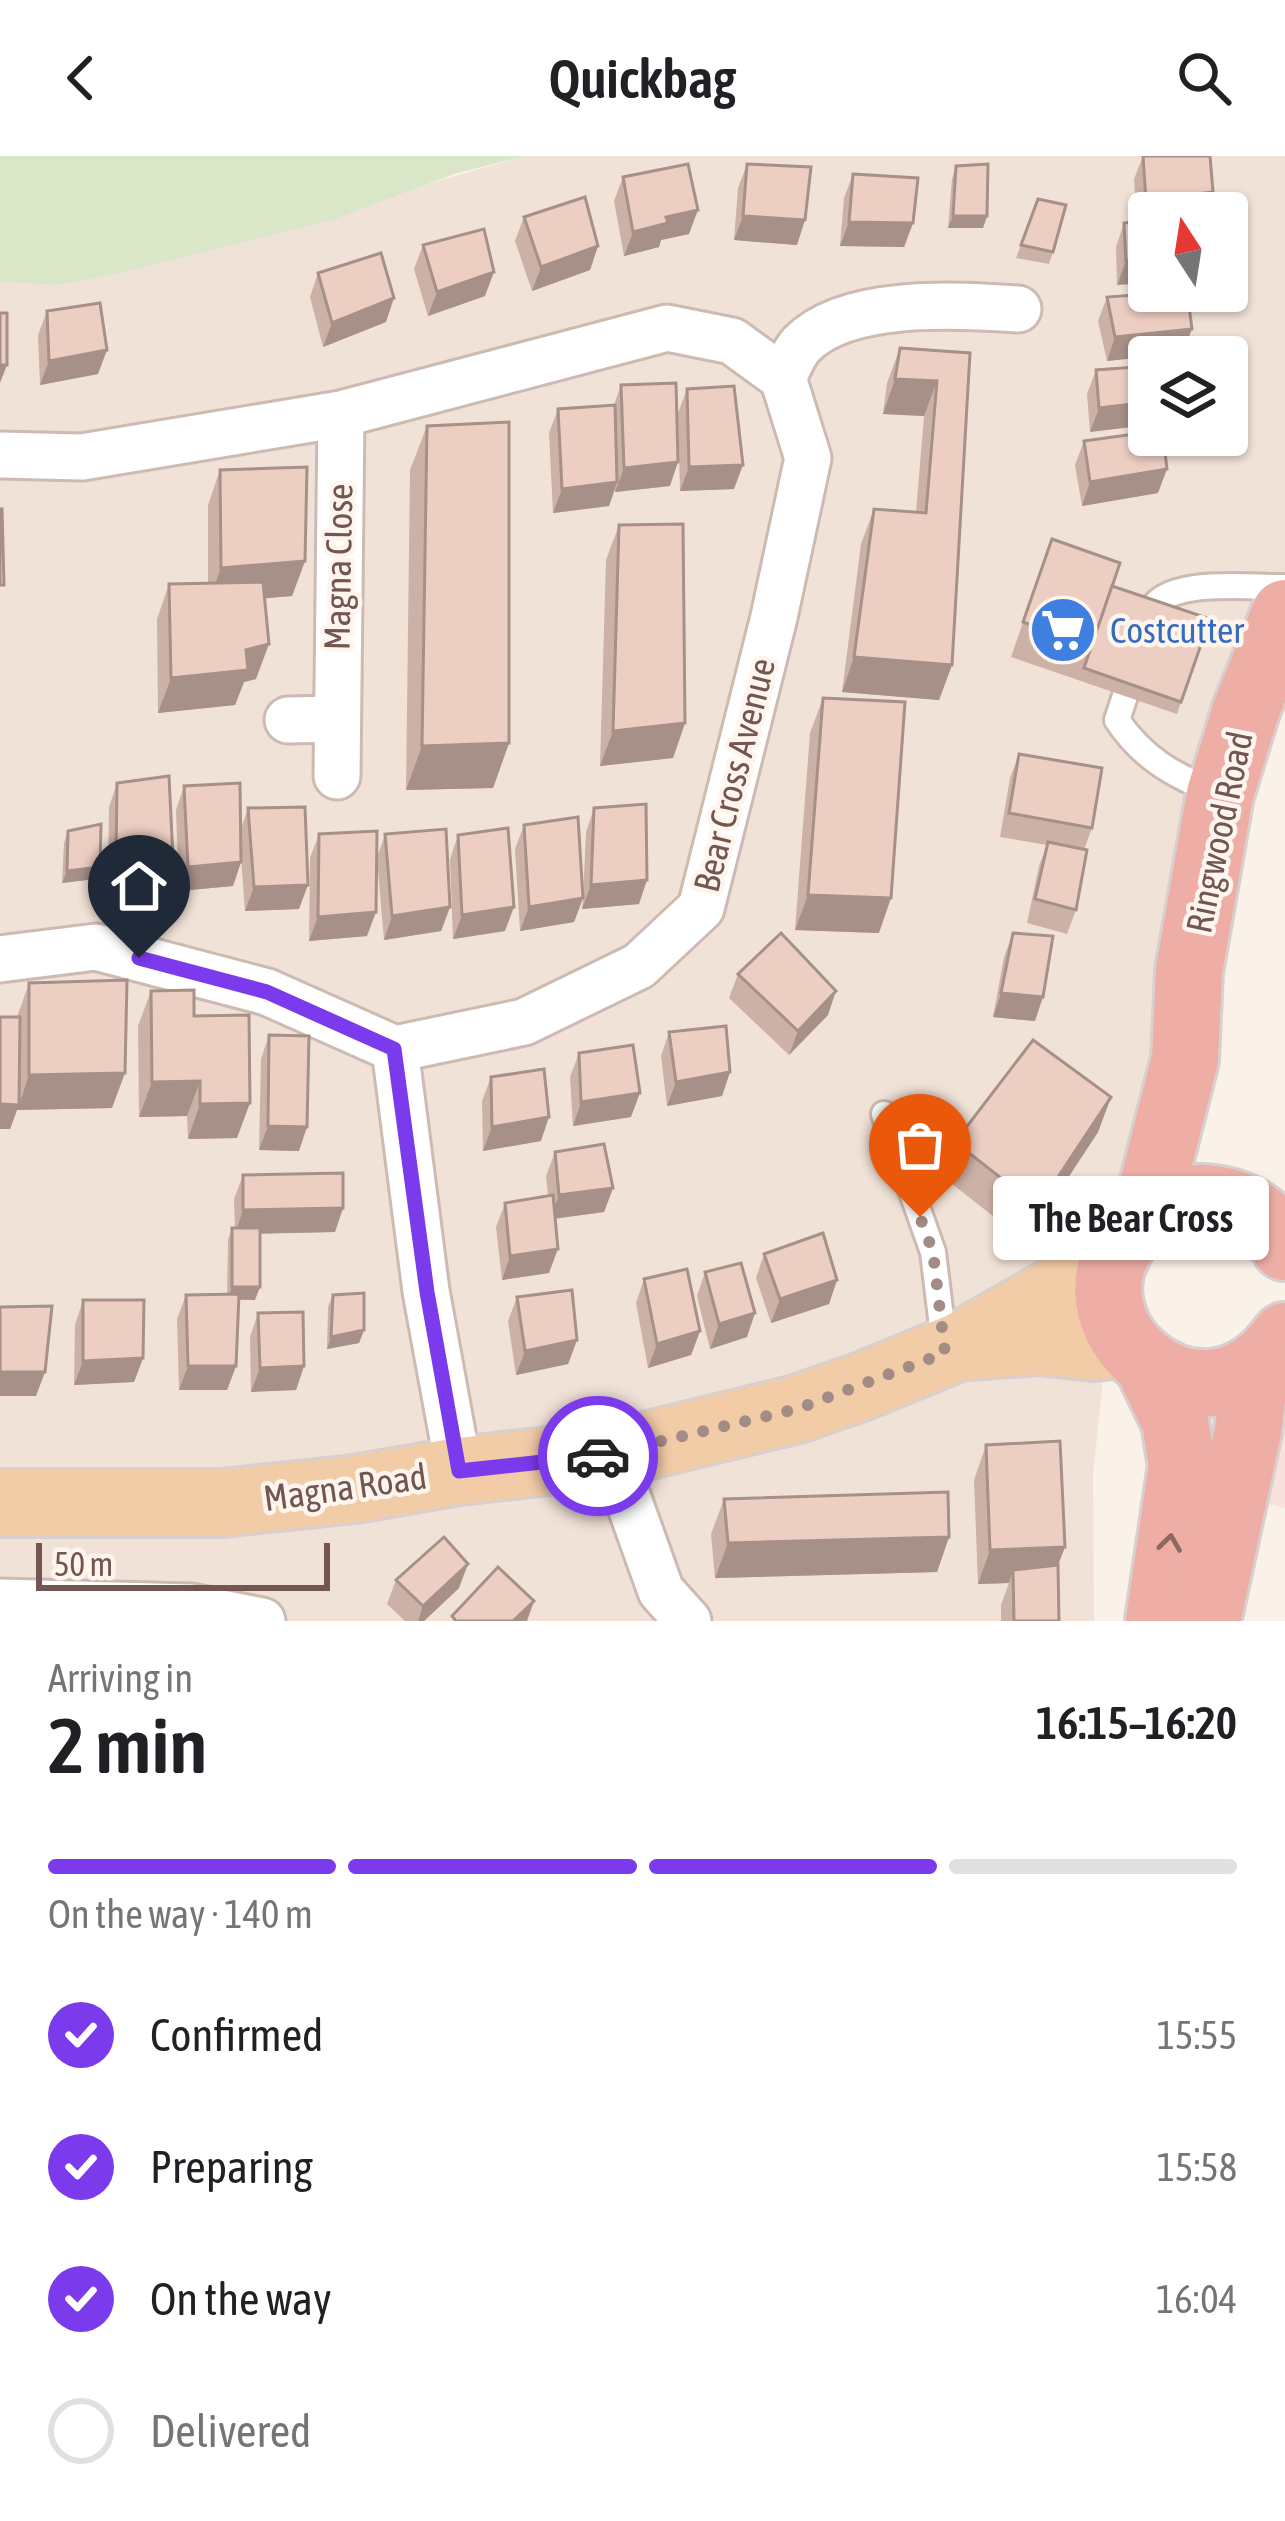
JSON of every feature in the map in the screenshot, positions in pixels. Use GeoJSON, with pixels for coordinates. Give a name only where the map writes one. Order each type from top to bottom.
{"type":"FeatureCollection","features":[{"type":"Feature","properties":{"kind":"highway","name":"Ringwood Road"},"geometry":{"type":"LineString","coordinates":[[1138,1356],[1113,1317],[1109,1286],[1131,1237],[1185,1059],[1189,971],[1220,794],[1246,710],[1285,613]]}},
{"type":"Feature","properties":{"kind":"highway","name":"Ringwood Road"},"geometry":{"type":"LineString","coordinates":[[1185,1059],[1258,1217]]}},
{"type":"Feature","properties":{"kind":"highway"},"geometry":{"type":"LineString","coordinates":[[1131,1237],[1168,1204],[1193,1198],[1258,1217]]}},
{"type":"Feature","properties":{"kind":"highway"},"geometry":{"type":"LineString","coordinates":[[1138,1356],[1175,1380],[1202,1384],[1231,1380],[1270,1352]]}},
{"type":"Feature","properties":{"kind":"highway"},"geometry":{"type":"LineString","coordinates":[[1207,1621],[1270,1352]]}},
{"type":"Feature","properties":{"kind":"highway"},"geometry":{"type":"LineString","coordinates":[[1138,1356],[1175,1421],[1182,1466],[1159,1621]]}},
{"type":"Feature","properties":{"kind":"main road","name":"Magna Road"},"geometry":{"type":"LineString","coordinates":[[0,1504],[222,1503],[612,1454],[797,1409],[953,1350],[1131,1237]]}},
{"type":"Feature","properties":{"kind":"main road","name":"Magna Road"},"geometry":{"type":"LineString","coordinates":[[953,1350],[1039,1341],[1138,1356]]}},
{"type":"Feature","properties":{"kind":"street"},"geometry":{"type":"LineString","coordinates":[[0,455],[82,457],[341,415],[668,328],[732,341],[782,379],[800,346],[844,316],[956,287],[1018,309]]}},
{"type":"Feature","properties":{"kind":"street","name":"Bear Cross Avenue"},"geometry":{"type":"LineString","coordinates":[[394,1049],[524,1022],[639,965],[700,908],[774,616],[808,458],[782,379]]}},
{"type":"Feature","properties":{"kind":"street","name":"Magna Close"},"geometry":{"type":"LineString","coordinates":[[337,776],[341,415]]}},
{"type":"Feature","properties":{"kind":"street"},"geometry":{"type":"LineString","coordinates":[[288,720],[335,718]]}},
{"type":"Feature","properties":{"kind":"street"},"geometry":{"type":"LineString","coordinates":[[0,959],[96,947],[267,992],[394,1049],[427,1292],[459,1471]]}},
{"type":"Feature","properties":{"kind":"street"},"geometry":{"type":"LineString","coordinates":[[612,1454],[662,1591],[688,1621]]}},
{"type":"Feature","properties":{"kind":"street"},"geometry":{"type":"LineString","coordinates":[[0,1602],[93,1612],[191,1607],[262,1621]]}},
{"type":"Feature","properties":{"kind":"lane"},"geometry":{"type":"LineString","coordinates":[[1150,613],[1154,603],[1180,587],[1285,587]]}},
{"type":"Feature","properties":{"kind":"lane"},"geometry":{"type":"LineString","coordinates":[[1125,696],[1118,720],[1134,746],[1175,776],[1220,794]]}},
{"type":"Feature","properties":{"kind":"lane"},"geometry":{"type":"LineString","coordinates":[[884,1114],[933,1252],[953,1350]]}},
{"type":"Feature","properties":{"kind":"shaded area"},"geometry":{"type":"Polygon","coordinates":[[[525,156],[1285,156],[1285,613],[1116,1256],[1093,1475],[1094,1621],[0,1621],[0,282],[56,285],[107,276],[525,156]]]}},
{"type":"Feature","properties":{"kind":"shaded area"},"geometry":{"type":"Polygon","coordinates":[[[1285,1336],[1285,1508],[1235,1496],[1285,1336]]]}},
{"type":"Feature","properties":{"kind":"green space"},"geometry":{"type":"Polygon","coordinates":[[[0,156],[525,156],[454,174],[335,219],[56,285],[0,282],[0,156]]]}},
{"type":"Feature","properties":{"kind":"building"},"geometry":{"type":"Polygon","coordinates":[[[1143,156],[1210,156],[1213,192],[1145,192],[1143,156]]]}},
{"type":"Feature","properties":{"kind":"building"},"geometry":{"type":"Polygon","coordinates":[[[688,164],[698,210],[666,217],[668,223],[633,232],[623,177],[688,164]]]}},
{"type":"Feature","properties":{"kind":"building"},"geometry":{"type":"Polygon","coordinates":[[[747,164],[811,167],[805,220],[743,216],[747,164]]]}},
{"type":"Feature","properties":{"kind":"building"},"geometry":{"type":"Polygon","coordinates":[[[988,164],[987,216],[953,216],[956,166],[988,164]]]}},
{"type":"Feature","properties":{"kind":"building"},"geometry":{"type":"Polygon","coordinates":[[[853,174],[918,178],[913,223],[849,222],[853,174]]]}},
{"type":"Feature","properties":{"kind":"building"},"geometry":{"type":"Polygon","coordinates":[[[585,197],[598,246],[541,267],[524,217],[585,197]]]}},
{"type":"Feature","properties":{"kind":"building"},"geometry":{"type":"Polygon","coordinates":[[[1038,199],[1066,205],[1053,252],[1021,245],[1038,199]]]}},
{"type":"Feature","properties":{"kind":"building"},"geometry":{"type":"Polygon","coordinates":[[[1124,223],[1128,223],[1128,261],[1126,261],[1124,223]]]}},
{"type":"Feature","properties":{"kind":"building"},"geometry":{"type":"Polygon","coordinates":[[[484,229],[494,272],[437,292],[423,245],[484,229]]]}},
{"type":"Feature","properties":{"kind":"building"},"geometry":{"type":"Polygon","coordinates":[[[381,253],[394,298],[332,323],[318,273],[381,253]]]}},
{"type":"Feature","properties":{"kind":"building"},"geometry":{"type":"Polygon","coordinates":[[[1128,295],[1128,312],[1190,312],[1192,329],[1115,337],[1107,297],[1128,295]]]}},
{"type":"Feature","properties":{"kind":"building"},"geometry":{"type":"Polygon","coordinates":[[[100,303],[107,350],[49,361],[47,311],[100,303]]]}},
{"type":"Feature","properties":{"kind":"building"},"geometry":{"type":"Polygon","coordinates":[[[0,313],[7,313],[7,365],[0,365],[0,313]]]}},
{"type":"Feature","properties":{"kind":"building"},"geometry":{"type":"Polygon","coordinates":[[[900,348],[970,353],[952,665],[854,657],[874,509],[926,513],[937,381],[895,379],[900,348]]]}},
{"type":"Feature","properties":{"kind":"building"},"geometry":{"type":"Polygon","coordinates":[[[1128,368],[1128,405],[1099,408],[1096,370],[1128,368]]]}},
{"type":"Feature","properties":{"kind":"building"},"geometry":{"type":"Polygon","coordinates":[[[676,383],[678,462],[624,468],[621,385],[676,383]]]}},
{"type":"Feature","properties":{"kind":"building"},"geometry":{"type":"Polygon","coordinates":[[[734,386],[743,465],[689,467],[687,389],[734,386]]]}},
{"type":"Feature","properties":{"kind":"building"},"geometry":{"type":"Polygon","coordinates":[[[615,405],[617,482],[562,489],[558,409],[615,405]]]}},
{"type":"Feature","properties":{"kind":"building"},"geometry":{"type":"Polygon","coordinates":[[[509,422],[509,743],[422,746],[427,426],[509,422]]]}},
{"type":"Feature","properties":{"kind":"building"},"geometry":{"type":"Polygon","coordinates":[[[1128,435],[1128,456],[1165,456],[1167,469],[1090,482],[1084,441],[1128,435]]]}},
{"type":"Feature","properties":{"kind":"building"},"geometry":{"type":"Polygon","coordinates":[[[307,467],[305,561],[221,568],[220,470],[307,467]]]}},
{"type":"Feature","properties":{"kind":"building"},"geometry":{"type":"Polygon","coordinates":[[[2,509],[4,585],[0,585],[2,509]]]}},
{"type":"Feature","properties":{"kind":"building"},"geometry":{"type":"Polygon","coordinates":[[[683,524],[685,723],[613,731],[619,525],[683,524]]]}},
{"type":"Feature","properties":{"kind":"building"},"geometry":{"type":"Polygon","coordinates":[[[1052,539],[1120,563],[1092,646],[1023,622],[1052,539]]]}},
{"type":"Feature","properties":{"kind":"building"},"geometry":{"type":"Polygon","coordinates":[[[263,582],[269,644],[246,650],[248,670],[171,678],[169,584],[263,582]]]}},
{"type":"Feature","properties":{"kind":"building"},"geometry":{"type":"Polygon","coordinates":[[[1112,586],[1210,619],[1181,702],[1084,668],[1112,586]]]}},
{"type":"Feature","properties":{"kind":"building"},"geometry":{"type":"Polygon","coordinates":[[[823,698],[905,702],[891,898],[808,895],[823,698]]]}},
{"type":"Feature","properties":{"kind":"building"},"geometry":{"type":"Polygon","coordinates":[[[1019,754],[1102,768],[1092,828],[1009,813],[1019,754]]]}},
{"type":"Feature","properties":{"kind":"building"},"geometry":{"type":"Polygon","coordinates":[[[169,776],[173,858],[116,859],[117,783],[169,776]]]}},
{"type":"Feature","properties":{"kind":"building"},"geometry":{"type":"Polygon","coordinates":[[[240,783],[241,862],[188,867],[184,786],[240,783]]]}},
{"type":"Feature","properties":{"kind":"building"},"geometry":{"type":"Polygon","coordinates":[[[646,804],[647,880],[591,885],[594,808],[646,804]]]}},
{"type":"Feature","properties":{"kind":"building"},"geometry":{"type":"Polygon","coordinates":[[[305,807],[308,885],[254,887],[248,808],[305,807]]]}},
{"type":"Feature","properties":{"kind":"building"},"geometry":{"type":"Polygon","coordinates":[[[578,817],[583,898],[529,907],[524,825],[578,817]]]}},
{"type":"Feature","properties":{"kind":"building"},"geometry":{"type":"Polygon","coordinates":[[[101,824],[100,867],[67,871],[68,831],[101,824]]]}},
{"type":"Feature","properties":{"kind":"building"},"geometry":{"type":"Polygon","coordinates":[[[508,828],[514,907],[462,915],[458,835],[508,828]]]}},
{"type":"Feature","properties":{"kind":"building"},"geometry":{"type":"Polygon","coordinates":[[[446,829],[450,907],[392,916],[385,834],[446,829]]]}},
{"type":"Feature","properties":{"kind":"building"},"geometry":{"type":"Polygon","coordinates":[[[377,831],[376,912],[318,917],[319,834],[377,831]]]}},
{"type":"Feature","properties":{"kind":"building"},"geometry":{"type":"Polygon","coordinates":[[[1048,842],[1087,850],[1076,910],[1035,899],[1048,842]]]}},
{"type":"Feature","properties":{"kind":"building"},"geometry":{"type":"Polygon","coordinates":[[[781,933],[836,991],[798,1031],[738,974],[781,933]]]}},
{"type":"Feature","properties":{"kind":"building"},"geometry":{"type":"Polygon","coordinates":[[[1013,933],[1053,936],[1043,997],[1001,993],[1013,933]]]}},
{"type":"Feature","properties":{"kind":"building"},"geometry":{"type":"Polygon","coordinates":[[[127,980],[125,1073],[29,1075],[29,983],[127,980]]]}},
{"type":"Feature","properties":{"kind":"building"},"geometry":{"type":"Polygon","coordinates":[[[194,990],[194,1016],[249,1015],[250,1103],[200,1104],[200,1081],[152,1082],[151,991],[194,990]]]}},
{"type":"Feature","properties":{"kind":"building"},"geometry":{"type":"Polygon","coordinates":[[[0,1017],[20,1017],[19,1105],[0,1104],[0,1017]]]}},
{"type":"Feature","properties":{"kind":"building"},"geometry":{"type":"Polygon","coordinates":[[[726,1026],[730,1072],[676,1082],[669,1032],[726,1026]]]}},
{"type":"Feature","properties":{"kind":"building"},"geometry":{"type":"Polygon","coordinates":[[[269,1035],[309,1036],[307,1127],[268,1126],[269,1035]]]}},
{"type":"Feature","properties":{"kind":"building"},"geometry":{"type":"Polygon","coordinates":[[[1033,1040],[1111,1097],[1038,1207],[955,1142],[1033,1040]]]}},
{"type":"Feature","properties":{"kind":"building"},"geometry":{"type":"Polygon","coordinates":[[[633,1045],[640,1093],[581,1102],[579,1053],[633,1045]]]}},
{"type":"Feature","properties":{"kind":"building"},"geometry":{"type":"Polygon","coordinates":[[[544,1069],[549,1117],[492,1127],[491,1077],[544,1069]]]}},
{"type":"Feature","properties":{"kind":"building"},"geometry":{"type":"Polygon","coordinates":[[[604,1144],[613,1188],[559,1195],[555,1152],[604,1144]]]}},
{"type":"Feature","properties":{"kind":"building"},"geometry":{"type":"Polygon","coordinates":[[[343,1173],[343,1208],[243,1210],[243,1175],[343,1173]]]}},
{"type":"Feature","properties":{"kind":"building"},"geometry":{"type":"Polygon","coordinates":[[[553,1195],[558,1249],[510,1256],[505,1203],[553,1195]]]}},
{"type":"Feature","properties":{"kind":"building"},"geometry":{"type":"Polygon","coordinates":[[[232,1228],[260,1228],[260,1287],[232,1287],[232,1228]]]}},
{"type":"Feature","properties":{"kind":"building"},"geometry":{"type":"Polygon","coordinates":[[[823,1233],[837,1280],[780,1299],[764,1254],[823,1233]]]}},
{"type":"Feature","properties":{"kind":"building"},"geometry":{"type":"Polygon","coordinates":[[[741,1263],[755,1313],[719,1324],[705,1272],[741,1263]]]}},
{"type":"Feature","properties":{"kind":"building"},"geometry":{"type":"Polygon","coordinates":[[[687,1269],[700,1331],[657,1344],[644,1279],[687,1269]]]}},
{"type":"Feature","properties":{"kind":"building"},"geometry":{"type":"Polygon","coordinates":[[[572,1290],[577,1340],[525,1351],[517,1297],[572,1290]]]}},
{"type":"Feature","properties":{"kind":"building"},"geometry":{"type":"Polygon","coordinates":[[[364,1293],[364,1330],[331,1337],[333,1295],[364,1293]]]}},
{"type":"Feature","properties":{"kind":"building"},"geometry":{"type":"Polygon","coordinates":[[[239,1294],[236,1366],[188,1366],[186,1295],[239,1294]]]}},
{"type":"Feature","properties":{"kind":"building"},"geometry":{"type":"Polygon","coordinates":[[[83,1300],[144,1300],[143,1358],[83,1361],[83,1300]]]}},
{"type":"Feature","properties":{"kind":"building"},"geometry":{"type":"Polygon","coordinates":[[[52,1306],[45,1372],[0,1372],[0,1307],[52,1306]]]}},
{"type":"Feature","properties":{"kind":"building"},"geometry":{"type":"Polygon","coordinates":[[[303,1312],[304,1366],[260,1368],[258,1313],[303,1312]]]}},
{"type":"Feature","properties":{"kind":"building"},"geometry":{"type":"Polygon","coordinates":[[[1060,1441],[1065,1547],[990,1550],[986,1445],[1060,1441]]]}},
{"type":"Feature","properties":{"kind":"building"},"geometry":{"type":"Polygon","coordinates":[[[948,1492],[949,1537],[728,1543],[724,1499],[948,1492]]]}},
{"type":"Feature","properties":{"kind":"building"},"geometry":{"type":"Polygon","coordinates":[[[444,1537],[468,1564],[423,1606],[396,1580],[444,1537]]]}},
{"type":"Feature","properties":{"kind":"building"},"geometry":{"type":"Polygon","coordinates":[[[1058,1565],[1059,1621],[1014,1621],[1013,1570],[1058,1565]]]}},
{"type":"Feature","properties":{"kind":"building"},"geometry":{"type":"Polygon","coordinates":[[[498,1567],[534,1601],[513,1621],[456,1621],[452,1616],[498,1567]]]}},
{"type":"Feature","properties":{"kind":"way so far"},"geometry":{"type":"LineString","coordinates":[[598,1456],[797,1409],[945,1353],[933,1252],[920,1217]]}},
{"type":"Feature","properties":{"kind":"place","name":"Costcutter"},"geometry":{"type":"Point","coordinates":[1063,630]}},
{"type":"Feature","properties":{"kind":"place","name":"The Bear Cross"},"geometry":{"type":"Point","coordinates":[920,1217]}},
{"type":"Feature","properties":{"kind":"route"},"geometry":{"type":"LineString","coordinates":[[139,958],[267,992],[394,1049],[427,1292],[459,1471],[598,1456]]}}]}
